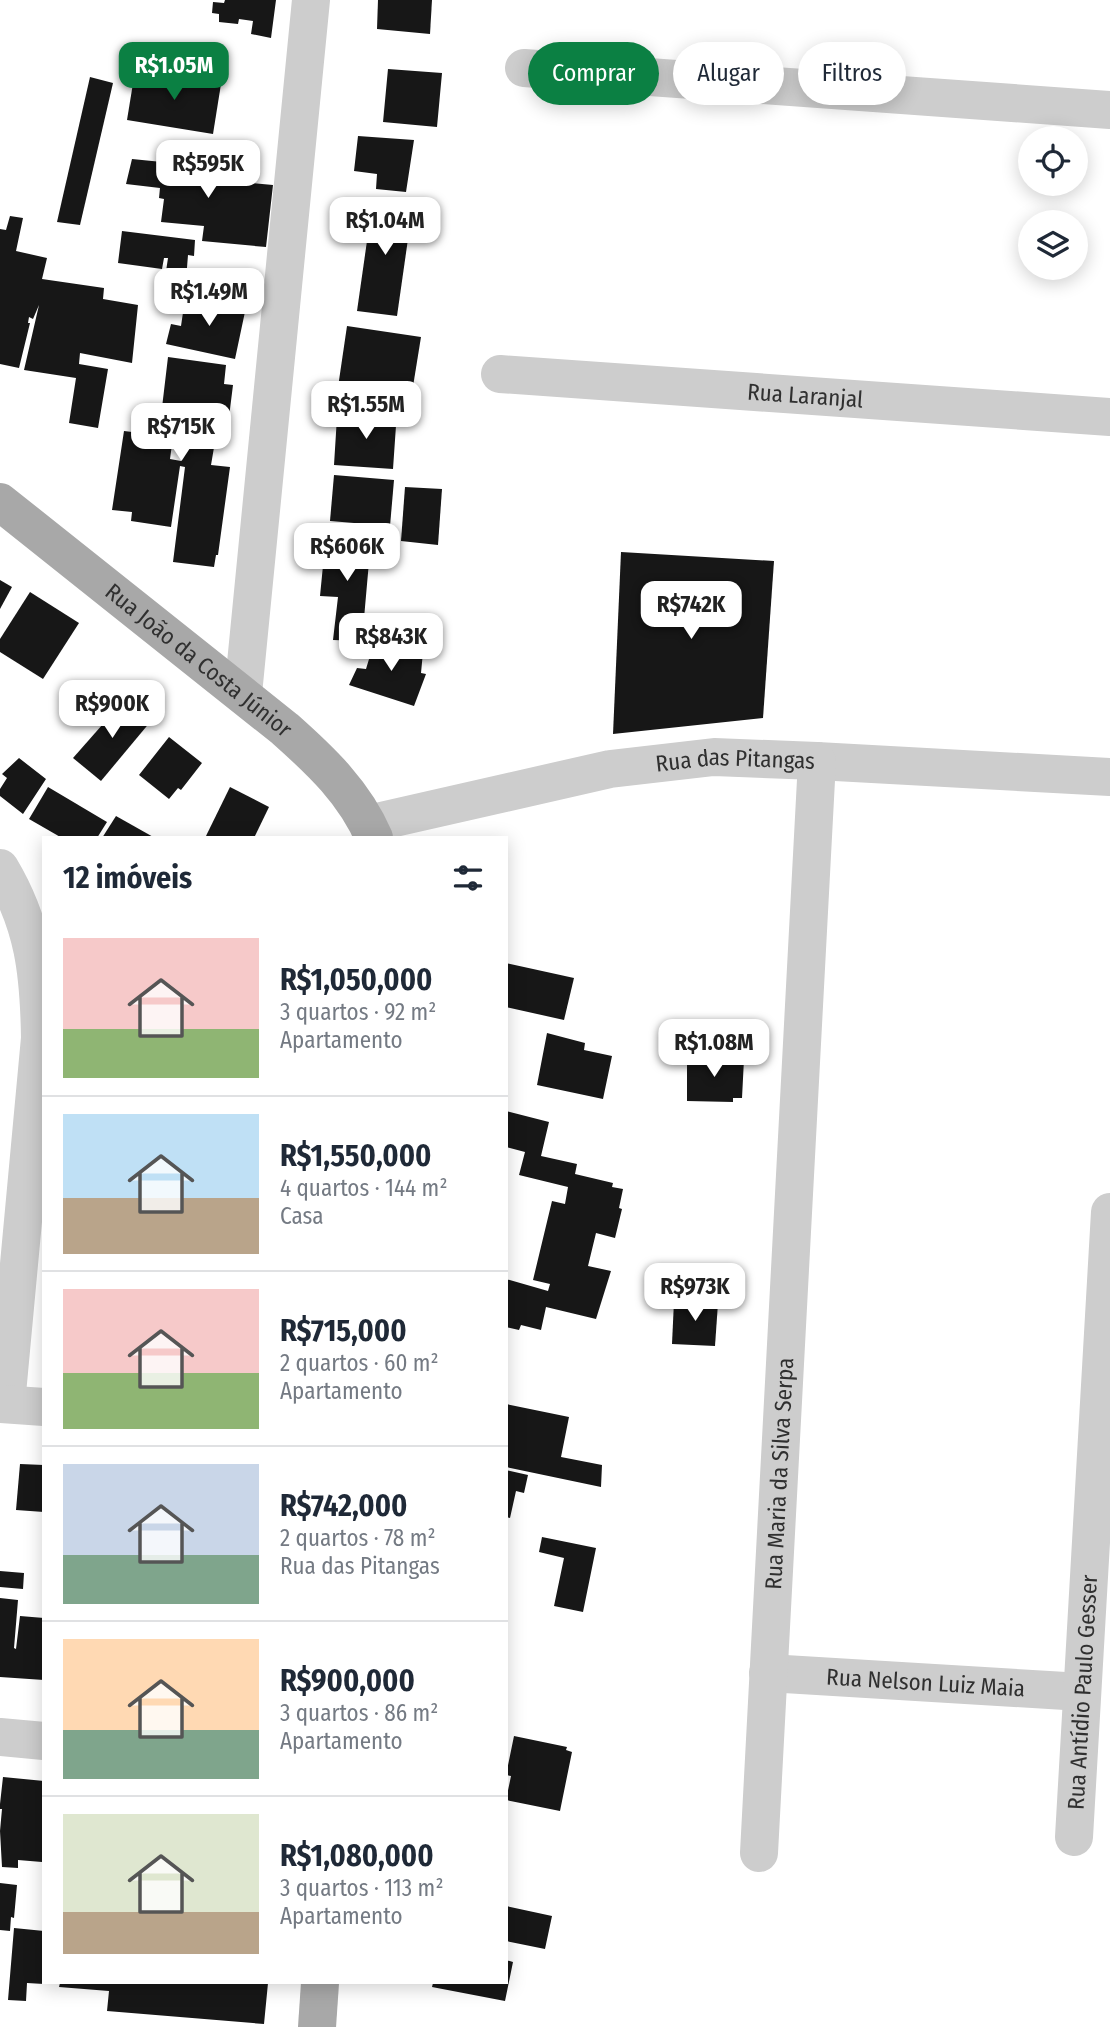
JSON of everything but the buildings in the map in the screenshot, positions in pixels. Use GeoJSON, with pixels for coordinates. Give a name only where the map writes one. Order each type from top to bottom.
{"type":"FeatureCollection","features":[{"type":"Feature","properties":{"kind":"main road","name":"Rua João da Costa Júnior"},"geometry":{"type":"LineString","coordinates":[[0,502],[243,694],[322,762],[350,794],[371,831]]}},
{"type":"Feature","properties":{"kind":"main road"},"geometry":{"type":"LineString","coordinates":[[317,2027],[320,1984]]}},
{"type":"Feature","properties":{"kind":"street"},"geometry":{"type":"LineString","coordinates":[[243,694],[311,0]]}},
{"type":"Feature","properties":{"kind":"street"},"geometry":{"type":"LineString","coordinates":[[524,68],[1110,110]]}},
{"type":"Feature","properties":{"kind":"street","name":"Rua Laranjal"},"geometry":{"type":"LineString","coordinates":[[500,374],[1110,417]]}},
{"type":"Feature","properties":{"kind":"street","name":"Rua das Pitangas"},"geometry":{"type":"LineString","coordinates":[[371,831],[610,769],[714,757],[1110,777]]}},
{"type":"Feature","properties":{"kind":"street","name":"Rua Maria da Silva Serpa"},"geometry":{"type":"LineString","coordinates":[[759,1853],[817,761]]}},
{"type":"Feature","properties":{"kind":"street"},"geometry":{"type":"LineString","coordinates":[[0,868],[20,904],[32,943],[39,985],[40,1038],[3,1404],[42,1407]]}},
{"type":"Feature","properties":{"kind":"street","name":"Rua Antídio Paulo Gesser"},"geometry":{"type":"LineString","coordinates":[[1074,1837],[1110,1212]]}},
{"type":"Feature","properties":{"kind":"street","name":"Rua Nelson Luiz Maia"},"geometry":{"type":"LineString","coordinates":[[768,1672],[1082,1692]]}},
{"type":"Feature","properties":{"kind":"street"},"geometry":{"type":"LineString","coordinates":[[0,1737],[42,1741]]}}]}
